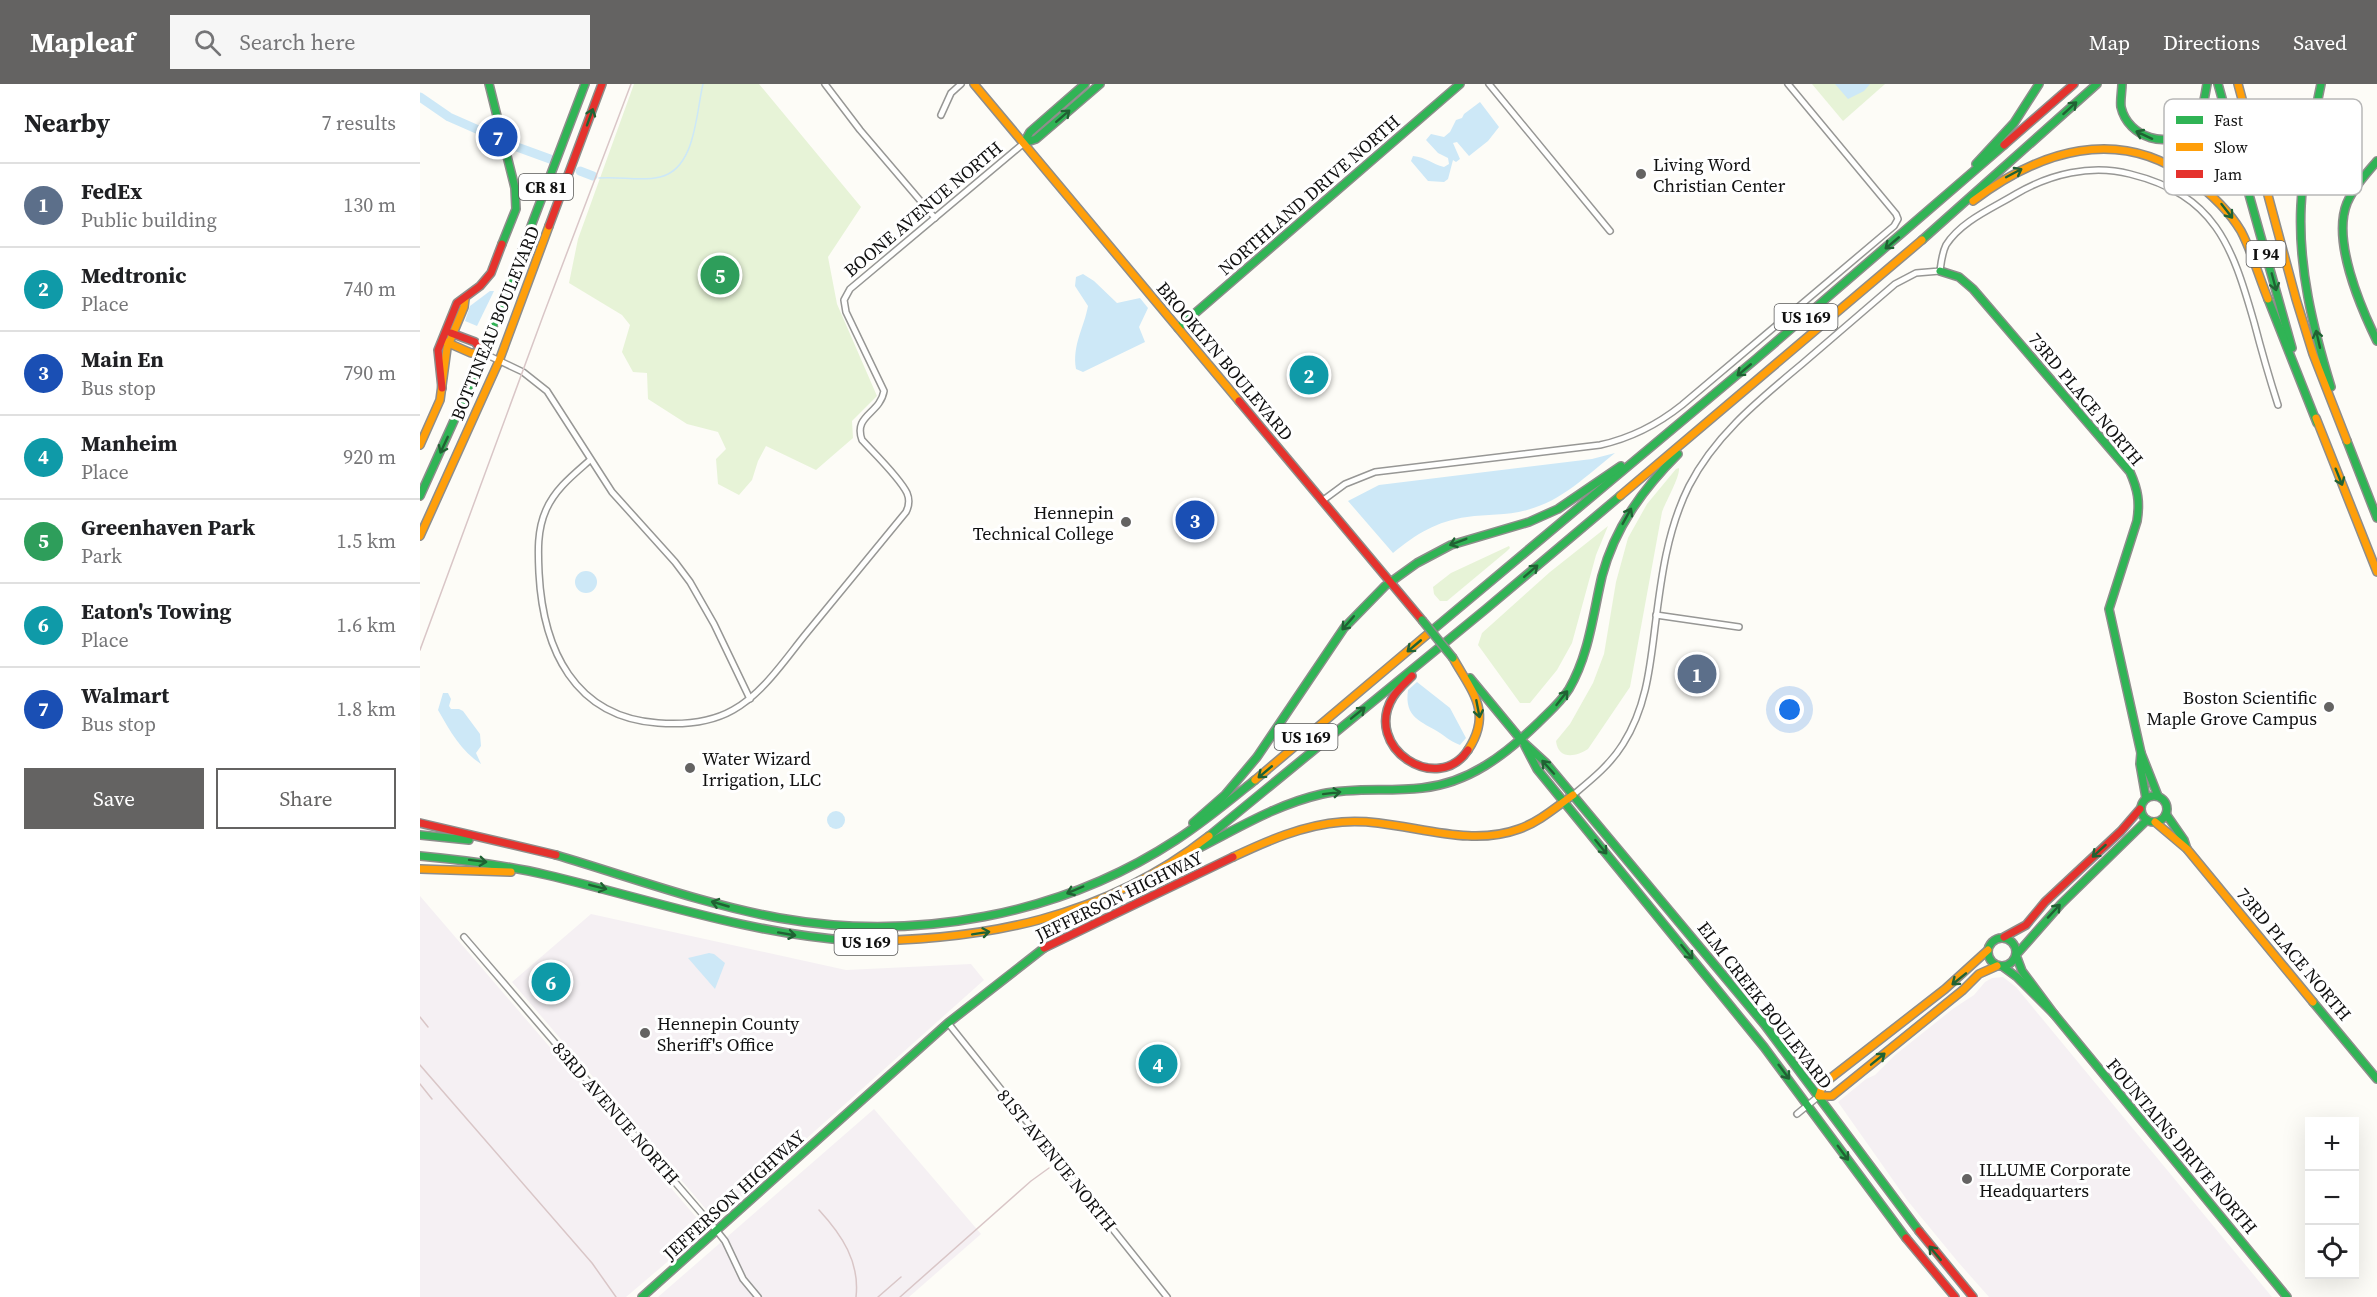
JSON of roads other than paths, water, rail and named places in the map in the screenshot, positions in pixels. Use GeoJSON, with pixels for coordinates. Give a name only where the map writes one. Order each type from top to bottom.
{"type":"FeatureCollection","features":[{"type":"Feature","properties":{"kind":"main road"},"geometry":{"type":"LineString","coordinates":[[420,445],[439,403],[445,342],[464,307],[465,299],[480,286],[497,263],[516,209],[515,188],[489,84]]}},
{"type":"Feature","properties":{"kind":"main road","name":"BOTTINEAU BOULEVARD"},"geometry":{"type":"LineString","coordinates":[[420,496],[483,353],[585,84]]}},
{"type":"Feature","properties":{"kind":"main road","name":"BOTTINEAU BOULEVARD"},"geometry":{"type":"LineString","coordinates":[[420,536],[499,361],[602,84]]}},
{"type":"Feature","properties":{"kind":"main road","name":"BROOKLYN BOULEVARD"},"geometry":{"type":"LineString","coordinates":[[974,84],[1452,658]]}},
{"type":"Feature","properties":{"kind":"main road","name":"BOONE AVENUE NORTH"},"geometry":{"type":"LineString","coordinates":[[1023,143],[1030,132],[1085,84]]}},
{"type":"Feature","properties":{"kind":"main road","name":"BOONE AVENUE NORTH"},"geometry":{"type":"LineString","coordinates":[[1023,143],[1036,139],[1101,84]]}},
{"type":"Feature","properties":{"kind":"main road","name":"NORTHLAND DRIVE NORTH"},"geometry":{"type":"LineString","coordinates":[[1178,328],[1460,84]]}},
{"type":"Feature","properties":{"kind":"main road"},"geometry":{"type":"LineString","coordinates":[[1937,205],[2014,123],[2039,84]]}},
{"type":"Feature","properties":{"kind":"main road","name":"US 169"},"geometry":{"type":"LineString","coordinates":[[420,835],[543,851],[752,912],[814,924],[859,927],[899,928],[983,918],[1064,895],[1129,866],[1179,838],[1218,811],[1675,428],[1937,205],[2074,84]]}},
{"type":"Feature","properties":{"kind":"main road","name":"US 169"},"geometry":{"type":"LineString","coordinates":[[420,856],[488,862],[541,873],[771,932],[818,939],[924,941],[976,934],[1013,927],[1051,916],[1130,886],[1183,856],[1486,609],[1917,245],[2097,84]]}},
{"type":"Feature","properties":{"kind":"main road"},"geometry":{"type":"LineString","coordinates":[[2122,84],[2120,106],[2126,122],[2144,137],[2158,141],[2164,140]]}},
{"type":"Feature","properties":{"kind":"main road"},"geometry":{"type":"LineString","coordinates":[[2206,99],[2207,84]]}},
{"type":"Feature","properties":{"kind":"main road","name":"I 94"},"geometry":{"type":"LineString","coordinates":[[2218,84],[2222,99]]}},
{"type":"Feature","properties":{"kind":"main road","name":"I 94"},"geometry":{"type":"LineString","coordinates":[[2238,84],[2242,99]]}},
{"type":"Feature","properties":{"kind":"main road"},"geometry":{"type":"LineString","coordinates":[[2318,99],[2321,84]]}},
{"type":"Feature","properties":{"kind":"main road"},"geometry":{"type":"LineString","coordinates":[[1917,245],[2005,178],[2050,156],[2074,151],[2106,149],[2145,155],[2164,161]]}},
{"type":"Feature","properties":{"kind":"main road"},"geometry":{"type":"LineString","coordinates":[[2362,177],[2377,161]]}},
{"type":"Feature","properties":{"kind":"main road"},"geometry":{"type":"LineString","coordinates":[[2213,195],[2241,232],[2317,423]]}},
{"type":"Feature","properties":{"kind":"main road","name":"I 94"},"geometry":{"type":"LineString","coordinates":[[2250,195],[2317,423],[2377,572]]}},
{"type":"Feature","properties":{"kind":"main road","name":"I 94"},"geometry":{"type":"LineString","coordinates":[[2268,195],[2296,299],[2325,387],[2377,518]]}},
{"type":"Feature","properties":{"kind":"main road"},"geometry":{"type":"LineString","coordinates":[[2302,195],[2301,253],[2304,276],[2320,349],[2352,455]]}},
{"type":"Feature","properties":{"kind":"main road"},"geometry":{"type":"LineString","coordinates":[[2350,195],[2342,230],[2345,252],[2362,306],[2377,341]]}},
{"type":"Feature","properties":{"kind":"main road","name":"73RD PLACE NORTH"},"geometry":{"type":"LineString","coordinates":[[1940,271],[1959,277],[1973,289],[2133,478],[2139,493],[2139,510],[2111,591],[2109,609],[2141,753],[2158,796]]}},
{"type":"Feature","properties":{"kind":"main road"},"geometry":{"type":"LineString","coordinates":[[449,333],[475,342],[483,353]]}},
{"type":"Feature","properties":{"kind":"main road"},"geometry":{"type":"LineString","coordinates":[[445,342],[471,353],[483,353]]}},
{"type":"Feature","properties":{"kind":"main road"},"geometry":{"type":"LineString","coordinates":[[1183,856],[1274,810],[1303,799],[1345,791],[1422,788],[1452,782],[1481,770],[1522,741],[1555,708],[1571,686],[1584,654],[1607,559],[1627,514],[1662,469],[1748,388]]}},
{"type":"Feature","properties":{"kind":"main road"},"geometry":{"type":"LineString","coordinates":[[1129,866],[1192,824],[1234,785],[1257,757],[1335,638],[1360,609],[1391,583],[1423,559],[1452,544],[1524,524],[1560,508],[1675,428]]}},
{"type":"Feature","properties":{"kind":"main road"},"geometry":{"type":"LineString","coordinates":[[1452,658],[1476,698],[1480,715],[1479,730],[1470,750],[1456,762],[1440,769],[1418,766],[1405,760],[1389,740],[1385,718],[1391,699],[1413,675],[1486,609]]}},
{"type":"Feature","properties":{"kind":"main road","name":"ELM CREEK BOULEVARD"},"geometry":{"type":"LineString","coordinates":[[1452,658],[1522,741],[1546,763],[1702,948],[1819,1096],[1898,1206],[1973,1297]]}},
{"type":"Feature","properties":{"kind":"main road","name":"ELM CREEK BOULEVARD"},"geometry":{"type":"LineString","coordinates":[[1522,741],[1537,769],[1764,1047],[1892,1220],[1955,1297]]}},
{"type":"Feature","properties":{"kind":"main road","name":"73RD PLACE NORTH"},"geometry":{"type":"LineString","coordinates":[[2141,753],[2139,761],[2146,786],[2146,798]]}},
{"type":"Feature","properties":{"kind":"main road","name":"JEFFERSON HIGHWAY"},"geometry":{"type":"LineString","coordinates":[[642,1297],[948,1023],[1036,952],[1283,835],[1321,825],[1380,822],[1458,836],[1484,836],[1517,830],[1533,823],[1573,795]]}},
{"type":"Feature","properties":{"kind":"main road"},"geometry":{"type":"LineString","coordinates":[[2140,809],[2147,820],[2155,822],[2166,814],[2165,802],[2158,796],[2146,798],[2140,809],[2121,831],[2045,902],[2026,925],[2004,937],[1994,939],[1988,950],[1945,990],[1823,1084],[1819,1096],[1832,1096],[1963,990],[1979,974],[2011,963],[2052,912],[2132,831],[2147,820]]}},
{"type":"Feature","properties":{"kind":"main road","name":"73RD PLACE NORTH"},"geometry":{"type":"LineString","coordinates":[[2166,814],[2184,840],[2187,849]]}},
{"type":"Feature","properties":{"kind":"main road","name":"73RD PLACE NORTH"},"geometry":{"type":"LineString","coordinates":[[2155,822],[2187,849],[2377,1079]]}},
{"type":"Feature","properties":{"kind":"main road"},"geometry":{"type":"LineString","coordinates":[[420,824],[543,851]]}},
{"type":"Feature","properties":{"kind":"main road"},"geometry":{"type":"LineString","coordinates":[[420,869],[541,873]]}},
{"type":"Feature","properties":{"kind":"main road"},"geometry":{"type":"LineString","coordinates":[[2004,937],[2013,942],[2017,951],[2016,956]]}},
{"type":"Feature","properties":{"kind":"main road"},"geometry":{"type":"LineString","coordinates":[[1988,950],[1990,960],[2000,966]]}},
{"type":"Feature","properties":{"kind":"main road","name":"FOUNTAINS DRIVE NORTH"},"geometry":{"type":"LineString","coordinates":[[2016,956],[2021,969],[2050,1004],[2054,1014]]}},
{"type":"Feature","properties":{"kind":"main road","name":"FOUNTAINS DRIVE NORTH"},"geometry":{"type":"LineString","coordinates":[[2000,966],[2013,972],[2045,1008],[2054,1014],[2287,1297]]}},
{"type":"Feature","properties":{"kind":"street"},"geometry":{"type":"LineString","coordinates":[[825,84],[860,130],[935,218]]}},
{"type":"Feature","properties":{"kind":"street"},"geometry":{"type":"LineString","coordinates":[[941,115],[951,93],[961,84]]}},
{"type":"Feature","properties":{"kind":"street"},"geometry":{"type":"LineString","coordinates":[[1489,84],[1610,231]]}},
{"type":"Feature","properties":{"kind":"street"},"geometry":{"type":"LineString","coordinates":[[1322,501],[1345,484],[1375,472],[1600,445],[1650,428],[1671,414],[1894,225],[1898,219],[1896,214],[1788,84]]}},
{"type":"Feature","properties":{"kind":"street","name":"BOONE AVENUE NORTH"},"geometry":{"type":"LineString","coordinates":[[750,699],[908,507],[909,501],[905,489],[862,440],[859,432],[862,420],[877,408],[884,391],[846,312],[844,300],[850,289],[1023,143]]}},
{"type":"Feature","properties":{"kind":"street"},"geometry":{"type":"LineString","coordinates":[[1573,795],[1613,759],[1637,717],[1648,677],[1656,615],[1672,526],[1689,486],[1715,444],[1743,414],[1895,284],[1916,273],[1940,271],[1947,244],[1959,231],[1979,216],[2037,183],[2073,172],[2091,170],[2125,173],[2164,184]]}},
{"type":"Feature","properties":{"kind":"street"},"geometry":{"type":"LineString","coordinates":[[2181,195],[2206,215],[2228,244],[2242,278],[2278,405]]}},
{"type":"Feature","properties":{"kind":"street"},"geometry":{"type":"LineString","coordinates":[[483,353],[523,372],[543,386],[590,460],[627,511],[675,562],[690,582],[711,617],[750,699],[733,710],[707,721],[680,724],[638,721],[621,717],[598,705],[577,685],[569,673],[545,625],[540,592],[539,541],[545,512],[552,499],[560,487],[590,460]]}},
{"type":"Feature","properties":{"kind":"street"},"geometry":{"type":"LineString","coordinates":[[1656,615],[1739,627]]}},
{"type":"Feature","properties":{"kind":"street","name":"83RD AVENUE NORTH"},"geometry":{"type":"LineString","coordinates":[[464,937],[717,1231],[725,1241],[743,1279],[758,1297]]}},
{"type":"Feature","properties":{"kind":"street","name":"81ST AVENUE NORTH"},"geometry":{"type":"LineString","coordinates":[[948,1023],[1167,1297]]}},
{"type":"Feature","properties":{"kind":"street"},"geometry":{"type":"LineString","coordinates":[[1797,1114],[1819,1096]]}},
{"type":"Feature","properties":{"kind":"water"},"geometry":{"type":"Polygon","coordinates":[[[1835,84],[1870,84],[1864,91],[1848,99],[1835,84]]]}},
{"type":"Feature","properties":{"kind":"water"},"geometry":{"type":"Polygon","coordinates":[[[1480,102],[1499,127],[1488,141],[1469,156],[1457,142],[1453,143],[1460,159],[1456,162],[1453,160],[1448,179],[1444,182],[1428,181],[1411,161],[1413,156],[1444,167],[1449,164],[1448,158],[1438,153],[1426,140],[1431,134],[1444,137],[1450,132],[1456,120],[1462,118],[1480,102]]]}},
{"type":"Feature","properties":{"kind":"water"},"geometry":{"type":"Polygon","coordinates":[[[1083,274],[1094,281],[1117,303],[1140,298],[1148,308],[1139,327],[1145,342],[1083,372],[1076,369],[1075,360],[1088,306],[1075,286],[1076,277],[1083,274]]]}},
{"type":"Feature","properties":{"kind":"water"},"geometry":{"type":"Polygon","coordinates":[[[490,291],[494,291],[477,326],[465,321],[470,306],[490,291]]]}},
{"type":"Feature","properties":{"kind":"water"},"geometry":{"type":"Polygon","coordinates":[[[1615,453],[1563,494],[1540,506],[1512,513],[1456,519],[1436,525],[1393,553],[1348,501],[1379,485],[1592,459],[1615,453]]]}},
{"type":"Feature","properties":{"kind":"water"},"geometry":{"type":"Polygon","coordinates":[[[582,571],[590,571],[597,578],[597,586],[590,593],[582,593],[575,586],[575,578],[582,571]]]}},
{"type":"Feature","properties":{"kind":"water"},"geometry":{"type":"Polygon","coordinates":[[[1417,682],[1450,708],[1466,738],[1460,745],[1420,722],[1411,713],[1407,699],[1408,690],[1417,682]]]}},
{"type":"Feature","properties":{"kind":"water"},"geometry":{"type":"Polygon","coordinates":[[[443,693],[448,693],[451,699],[449,706],[451,709],[463,711],[480,734],[481,746],[476,753],[481,764],[462,747],[438,710],[443,693]]]}},
{"type":"Feature","properties":{"kind":"water"},"geometry":{"type":"Polygon","coordinates":[[[836,811],[842,814],[845,820],[842,826],[836,829],[830,826],[827,820],[830,814],[836,811]]]}},
{"type":"Feature","properties":{"kind":"water"},"geometry":{"type":"Polygon","coordinates":[[[714,954],[725,963],[715,989],[688,958],[714,954]]]}},
{"type":"Feature","properties":{"kind":"waterway"},"geometry":{"type":"LineString","coordinates":[[599,178],[653,178],[672,172],[688,151],[696,124],[703,84]]}},
{"type":"Feature","properties":{"kind":"waterway"},"geometry":{"type":"LineString","coordinates":[[420,97],[449,117],[490,135]]}},
{"type":"Feature","properties":{"kind":"waterway"},"geometry":{"type":"LineString","coordinates":[[517,147],[550,159]]}},
{"type":"Feature","properties":{"kind":"waterway"},"geometry":{"type":"LineString","coordinates":[[580,171],[593,176]]}},
{"type":"Feature","properties":{"kind":"railway"},"geometry":{"type":"LineString","coordinates":[[420,650],[631,84]]}},
{"type":"Feature","properties":{"kind":"railway"},"geometry":{"type":"LineString","coordinates":[[420,1017],[428,1027]]}},
{"type":"Feature","properties":{"kind":"railway"},"geometry":{"type":"LineString","coordinates":[[420,1065],[592,1263],[616,1297]]}},
{"type":"Feature","properties":{"kind":"railway"},"geometry":{"type":"LineString","coordinates":[[420,1084],[432,1099]]}},
{"type":"Feature","properties":{"kind":"railway"},"geometry":{"type":"LineString","coordinates":[[900,1297],[1031,1181],[1049,1168]]}},
{"type":"Feature","properties":{"kind":"railway"},"geometry":{"type":"LineString","coordinates":[[819,1210],[835,1229],[848,1250],[855,1272],[856,1297]]}},
{"type":"Feature","properties":{"kind":"railway"},"geometry":{"type":"LineString","coordinates":[[878,1297],[901,1277]]}},
{"type":"Feature","properties":{"kind":"place","name":"Walmart"},"geometry":{"type":"Point","coordinates":[498,137]}},
{"type":"Feature","properties":{"kind":"place","name":"Living Word Christian Center"},"geometry":{"type":"Point","coordinates":[1641,174]}},
{"type":"Feature","properties":{"kind":"place","name":"Greenhaven Park"},"geometry":{"type":"Point","coordinates":[720,275]}},
{"type":"Feature","properties":{"kind":"place","name":"Medtronic"},"geometry":{"type":"Point","coordinates":[1309,375]}},
{"type":"Feature","properties":{"kind":"place","name":"Main En"},"geometry":{"type":"Point","coordinates":[1195,520]}},
{"type":"Feature","properties":{"kind":"place","name":"Hennepin Technical College"},"geometry":{"type":"Point","coordinates":[1126,522]}},
{"type":"Feature","properties":{"kind":"place","name":"FedEx"},"geometry":{"type":"Point","coordinates":[1697,674]}},
{"type":"Feature","properties":{"kind":"place","name":"Boston Scientific Maple Grove Campus"},"geometry":{"type":"Point","coordinates":[2329,707]}},
{"type":"Feature","properties":{"kind":"place","name":"Water Wizard Irrigation, LLC"},"geometry":{"type":"Point","coordinates":[690,768]}},
{"type":"Feature","properties":{"kind":"place","name":"Eaton's Towing"},"geometry":{"type":"Point","coordinates":[551,982]}},
{"type":"Feature","properties":{"kind":"place","name":"Hennepin County Sheriff's Office"},"geometry":{"type":"Point","coordinates":[645,1033]}},
{"type":"Feature","properties":{"kind":"place","name":"Manheim"},"geometry":{"type":"Point","coordinates":[1158,1064]}},
{"type":"Feature","properties":{"kind":"place","name":"ILLUME Corporate Headquarters"},"geometry":{"type":"Point","coordinates":[1967,1179]}}]}
